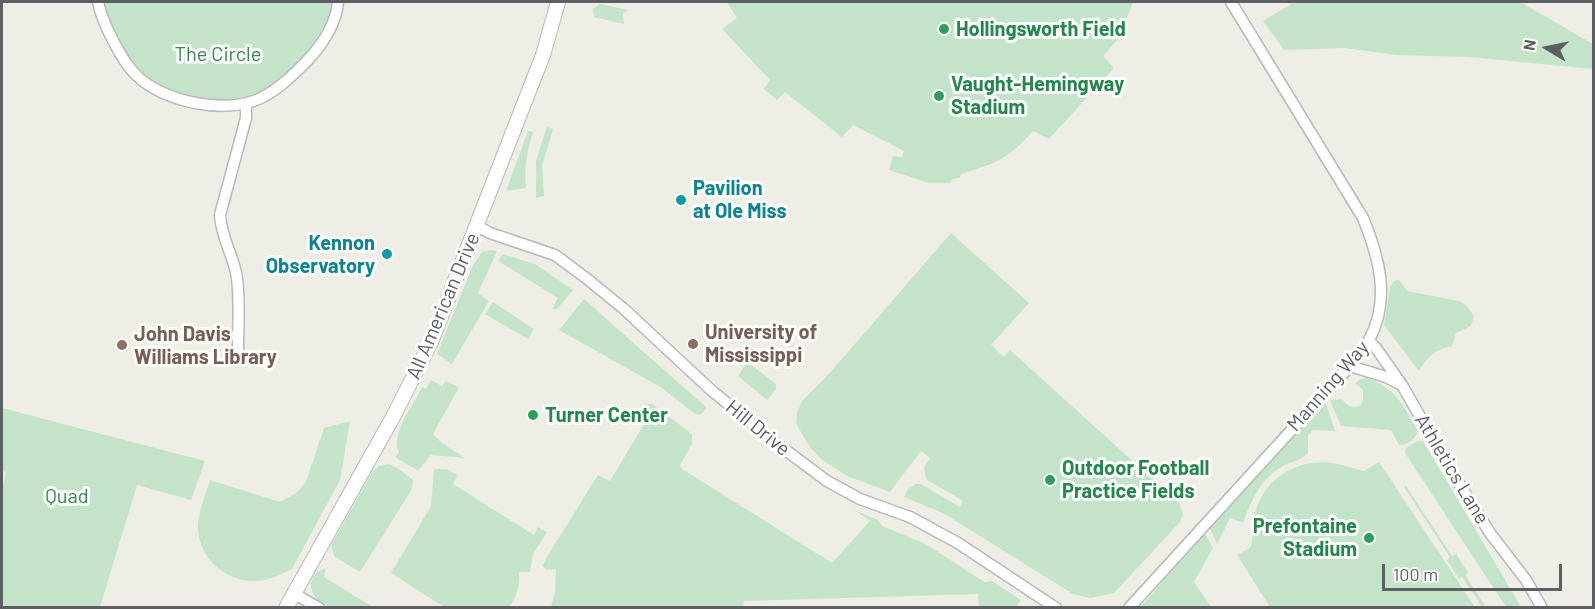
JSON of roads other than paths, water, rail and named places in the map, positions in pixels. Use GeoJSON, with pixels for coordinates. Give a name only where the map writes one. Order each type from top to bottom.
{"type":"FeatureCollection","features":[{"type":"Feature","properties":{"kind":"street"},"geometry":{"type":"LineString","coordinates":[[98,2],[112,38],[124,60],[136,75],[175,98],[208,106],[246,103],[261,98],[288,80],[316,50],[337,18],[338,2]]}},
{"type":"Feature","properties":{"kind":"street","name":"All American Drive"},"geometry":{"type":"LineString","coordinates":[[286,608],[393,417],[431,342],[543,55],[558,2]]}},
{"type":"Feature","properties":{"kind":"street","name":"Manning Way"},"geometry":{"type":"LineString","coordinates":[[1129,608],[1350,366],[1369,341],[1381,298],[1380,271],[1375,248],[1363,218],[1231,2]]}},
{"type":"Feature","properties":{"kind":"street"},"geometry":{"type":"LineString","coordinates":[[238,349],[237,278],[230,251],[221,230],[220,215],[246,118],[246,103]]}},
{"type":"Feature","properties":{"kind":"street","name":"Hill Drive"},"geometry":{"type":"LineString","coordinates":[[477,226],[490,233],[555,255],[624,309],[711,390],[827,481],[860,499],[910,517],[958,543],[1056,608]]}},
{"type":"Feature","properties":{"kind":"street","name":"Athletics Lane"},"geometry":{"type":"LineString","coordinates":[[1369,341],[1402,385],[1490,533],[1526,580],[1542,608]]}},
{"type":"Feature","properties":{"kind":"street"},"geometry":{"type":"LineString","coordinates":[[1350,366],[1386,377],[1402,385]]}},
{"type":"Feature","properties":{"kind":"street"},"geometry":{"type":"LineString","coordinates":[[293,593],[319,608]]}},
{"type":"Feature","properties":{"kind":"place","name":"Hollingsworth Field"},"geometry":{"type":"Point","coordinates":[944,29]}},
{"type":"Feature","properties":{"kind":"place","name":"Vaught-Hemingway Stadium"},"geometry":{"type":"Point","coordinates":[939,96]}},
{"type":"Feature","properties":{"kind":"place","name":"Pavilion at Ole Miss"},"geometry":{"type":"Point","coordinates":[681,200]}},
{"type":"Feature","properties":{"kind":"place","name":"Kennon Observatory"},"geometry":{"type":"Point","coordinates":[387,254]}},
{"type":"Feature","properties":{"kind":"place","name":"University of Mississippi"},"geometry":{"type":"Point","coordinates":[693,344]}},
{"type":"Feature","properties":{"kind":"place","name":"John Davis Williams Library"},"geometry":{"type":"Point","coordinates":[122,345]}},
{"type":"Feature","properties":{"kind":"place","name":"Turner Center"},"geometry":{"type":"Point","coordinates":[533,415]}},
{"type":"Feature","properties":{"kind":"place","name":"Outdoor Football Practice Fields"},"geometry":{"type":"Point","coordinates":[1050,480]}},
{"type":"Feature","properties":{"kind":"place","name":"Prefontaine Stadium"},"geometry":{"type":"Point","coordinates":[1369,538]}},
{"type":"Feature","properties":{"kind":"park label","name":"The Circle"},"geometry":{"type":"Point","coordinates":[218,54]}},
{"type":"Feature","properties":{"kind":"park label","name":"Quad"},"geometry":{"type":"Point","coordinates":[67,496]}}]}
